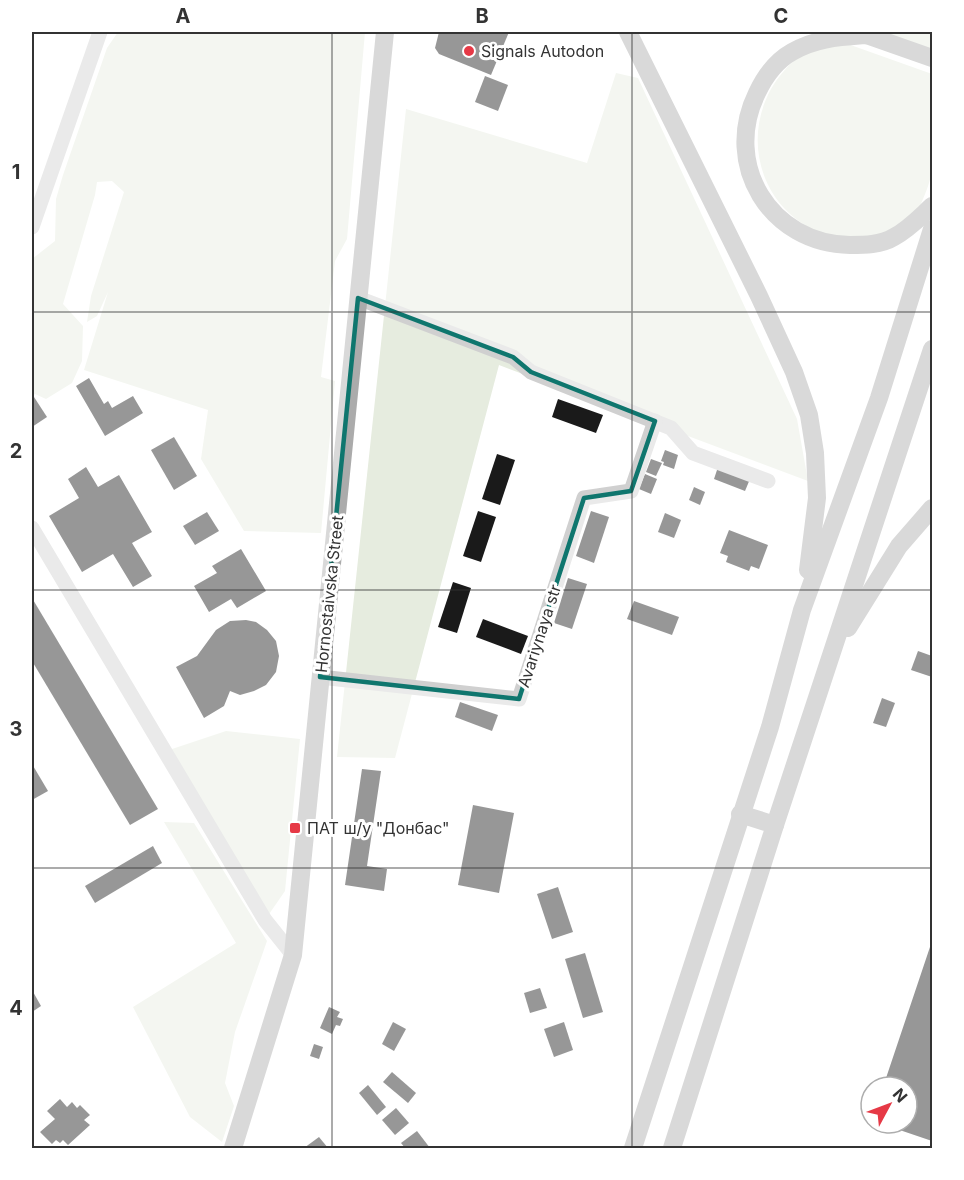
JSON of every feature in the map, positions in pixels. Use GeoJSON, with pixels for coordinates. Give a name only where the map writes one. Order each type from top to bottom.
{"type":"FeatureCollection","features":[{"type":"Feature","properties":{"kind":"main road","name":"Hornostaivska Street"},"geometry":{"type":"LineString","coordinates":[[233,1149],[293,955],[385,32]]}},
{"type":"Feature","properties":{"kind":"main road"},"geometry":{"type":"LineString","coordinates":[[628,32],[759,296],[794,372],[809,415],[815,453],[817,498],[802,610]]}},
{"type":"Feature","properties":{"kind":"main road"},"geometry":{"type":"LineString","coordinates":[[933,58],[862,33],[827,38],[807,45],[780,61],[771,71],[753,101],[747,125],[747,160],[758,191],[783,223],[800,234],[837,245],[875,244],[892,239],[909,228],[933,206]]}},
{"type":"Feature","properties":{"kind":"main road"},"geometry":{"type":"LineString","coordinates":[[633,1149],[770,727],[802,610],[879,398],[933,229]]}},
{"type":"Feature","properties":{"kind":"main road"},"geometry":{"type":"LineString","coordinates":[[672,1149],[775,825],[933,349]]}},
{"type":"Feature","properties":{"kind":"main road"},"geometry":{"type":"LineString","coordinates":[[830,658],[899,546],[933,507]]}},
{"type":"Feature","properties":{"kind":"main road"},"geometry":{"type":"LineString","coordinates":[[740,814],[775,825]]}},
{"type":"Feature","properties":{"kind":"street"},"geometry":{"type":"LineString","coordinates":[[32,227],[100,32]]}},
{"type":"Feature","properties":{"kind":"street"},"geometry":{"type":"LineString","coordinates":[[358,298],[513,357],[531,372],[671,428],[693,453],[768,481]]}},
{"type":"Feature","properties":{"kind":"street","name":"Avariynaya str"},"geometry":{"type":"LineString","coordinates":[[320,677],[519,699],[584,498],[631,491],[656,422]]}},
{"type":"Feature","properties":{"kind":"street"},"geometry":{"type":"LineString","coordinates":[[32,528],[265,920],[293,955]]}},
{"type":"Feature","properties":{"kind":"highlighted area"},"geometry":{"type":"Polygon","coordinates":[[[358,298],[513,357],[531,372],[655,421],[631,491],[584,498],[519,699],[320,677],[358,298]]]}},
{"type":"Feature","properties":{"kind":"shaded area"},"geometry":{"type":"Polygon","coordinates":[[[118,32],[365,32],[347,239],[335,261],[321,377],[335,381],[321,533],[244,531],[201,459],[208,410],[84,370],[108,292],[97,316],[87,322],[91,296],[124,192],[112,181],[97,182],[63,304],[83,326],[82,361],[72,383],[46,399],[35,394],[32,396],[32,259],[55,241],[56,199],[63,175],[107,48],[118,32]]]}},
{"type":"Feature","properties":{"kind":"shaded area"},"geometry":{"type":"Polygon","coordinates":[[[873,32],[927,32],[932,34],[932,53],[873,32]]]}},
{"type":"Feature","properties":{"kind":"shaded area"},"geometry":{"type":"Polygon","coordinates":[[[845,43],[932,74],[933,165],[929,184],[919,208],[907,221],[890,230],[879,234],[848,238],[820,232],[796,219],[777,199],[764,175],[758,147],[760,118],[771,89],[784,71],[806,53],[845,43]]]}},
{"type":"Feature","properties":{"kind":"shaded area"},"geometry":{"type":"Polygon","coordinates":[[[616,73],[638,78],[797,419],[808,481],[499,365],[395,758],[337,757],[406,109],[587,163],[616,73]]]}},
{"type":"Feature","properties":{"kind":"shaded area"},"geometry":{"type":"Polygon","coordinates":[[[226,731],[300,739],[285,891],[265,920],[163,752],[226,731]]]}},
{"type":"Feature","properties":{"kind":"shaded area"},"geometry":{"type":"Polygon","coordinates":[[[164,822],[194,823],[267,941],[235,1032],[225,1083],[234,1106],[222,1142],[190,1117],[133,1007],[236,943],[164,822]]]}},
{"type":"Feature","properties":{"kind":"building","name":"Signals Autodon"},"geometry":{"type":"Polygon","coordinates":[[[439,32],[509,32],[491,75],[439,54],[435,48],[439,32]]]}},
{"type":"Feature","properties":{"kind":"building"},"geometry":{"type":"Polygon","coordinates":[[[485,76],[508,85],[498,111],[475,102],[485,76]]]}},
{"type":"Feature","properties":{"kind":"building"},"geometry":{"type":"Polygon","coordinates":[[[89,378],[104,404],[108,401],[112,408],[133,396],[143,413],[105,436],[76,386],[89,378]]]}},
{"type":"Feature","properties":{"kind":"building"},"geometry":{"type":"Polygon","coordinates":[[[34,397],[47,417],[32,427],[32,399],[34,397]]]}},
{"type":"Feature","properties":{"kind":"building"},"geometry":{"type":"Polygon","coordinates":[[[558,399],[603,415],[596,433],[552,417],[558,399]]]}},
{"type":"Feature","properties":{"kind":"building"},"geometry":{"type":"Polygon","coordinates":[[[174,437],[197,476],[174,490],[151,450],[174,437]]]}},
{"type":"Feature","properties":{"kind":"building"},"geometry":{"type":"Polygon","coordinates":[[[665,450],[678,455],[674,469],[663,465],[664,462],[661,461],[665,450]]]}},
{"type":"Feature","properties":{"kind":"building"},"geometry":{"type":"Polygon","coordinates":[[[497,454],[515,460],[500,505],[482,499],[497,454]]]}},
{"type":"Feature","properties":{"kind":"building"},"geometry":{"type":"Polygon","coordinates":[[[651,459],[662,463],[656,476],[646,472],[651,459]]]}},
{"type":"Feature","properties":{"kind":"building"},"geometry":{"type":"Polygon","coordinates":[[[86,467],[98,487],[119,475],[152,532],[132,543],[152,576],[133,587],[113,554],[82,572],[49,516],[79,498],[68,479],[86,467]]]}},
{"type":"Feature","properties":{"kind":"building"},"geometry":{"type":"Polygon","coordinates":[[[718,467],[750,479],[745,491],[714,479],[718,467]]]}},
{"type":"Feature","properties":{"kind":"building"},"geometry":{"type":"Polygon","coordinates":[[[645,474],[657,479],[651,494],[639,489],[645,474]]]}},
{"type":"Feature","properties":{"kind":"building"},"geometry":{"type":"Polygon","coordinates":[[[694,487],[705,492],[700,505],[689,500],[694,487]]]}},
{"type":"Feature","properties":{"kind":"building"},"geometry":{"type":"Polygon","coordinates":[[[478,511],[496,517],[481,562],[463,556],[478,511]]]}},
{"type":"Feature","properties":{"kind":"building"},"geometry":{"type":"Polygon","coordinates":[[[591,511],[609,517],[594,563],[576,556],[591,511]]]}},
{"type":"Feature","properties":{"kind":"building"},"geometry":{"type":"Polygon","coordinates":[[[207,512],[219,531],[195,545],[183,526],[207,512]]]}},
{"type":"Feature","properties":{"kind":"building"},"geometry":{"type":"Polygon","coordinates":[[[665,513],[681,520],[674,538],[658,532],[665,513]]]}},
{"type":"Feature","properties":{"kind":"building"},"geometry":{"type":"Polygon","coordinates":[[[729,530],[768,545],[759,569],[751,566],[749,571],[726,562],[728,556],[720,553],[729,530]]]}},
{"type":"Feature","properties":{"kind":"building"},"geometry":{"type":"Polygon","coordinates":[[[241,549],[266,591],[237,608],[231,599],[209,612],[194,586],[217,573],[212,566],[241,549]]]}},
{"type":"Feature","properties":{"kind":"building"},"geometry":{"type":"Polygon","coordinates":[[[568,578],[587,584],[572,629],[554,623],[568,578]]]}},
{"type":"Feature","properties":{"kind":"building"},"geometry":{"type":"Polygon","coordinates":[[[453,582],[471,588],[457,633],[438,627],[453,582]]]}},
{"type":"Feature","properties":{"kind":"building"},"geometry":{"type":"Polygon","coordinates":[[[32,598],[158,809],[130,825],[32,661],[32,598]]]}},
{"type":"Feature","properties":{"kind":"building"},"geometry":{"type":"Polygon","coordinates":[[[634,601],[679,617],[672,635],[627,619],[634,601]]]}},
{"type":"Feature","properties":{"kind":"building"},"geometry":{"type":"Polygon","coordinates":[[[483,619],[528,636],[521,654],[476,637],[483,619]]]}},
{"type":"Feature","properties":{"kind":"building"},"geometry":{"type":"Polygon","coordinates":[[[230,621],[256,622],[276,641],[279,656],[276,672],[266,685],[254,691],[240,695],[230,691],[224,706],[204,718],[176,667],[197,656],[216,630],[230,621]]]}},
{"type":"Feature","properties":{"kind":"building"},"geometry":{"type":"Polygon","coordinates":[[[918,651],[932,656],[932,677],[911,670],[918,651]]]}},
{"type":"Feature","properties":{"kind":"building"},"geometry":{"type":"Polygon","coordinates":[[[882,698],[895,703],[886,727],[873,723],[882,698]]]}},
{"type":"Feature","properties":{"kind":"building"},"geometry":{"type":"Polygon","coordinates":[[[460,702],[498,715],[492,731],[455,717],[460,702]]]}},
{"type":"Feature","properties":{"kind":"building"},"geometry":{"type":"Polygon","coordinates":[[[32,764],[48,791],[32,800],[32,764]]]}},
{"type":"Feature","properties":{"kind":"building"},"geometry":{"type":"Polygon","coordinates":[[[362,769],[381,771],[367,866],[387,869],[384,891],[345,885],[362,769]]]}},
{"type":"Feature","properties":{"kind":"building"},"geometry":{"type":"Polygon","coordinates":[[[473,805],[514,813],[499,893],[458,885],[473,805]]]}},
{"type":"Feature","properties":{"kind":"building"},"geometry":{"type":"Polygon","coordinates":[[[153,846],[162,863],[95,903],[85,886],[153,846]]]}},
{"type":"Feature","properties":{"kind":"building"},"geometry":{"type":"Polygon","coordinates":[[[558,887],[573,932],[552,939],[537,894],[558,887]]]}},
{"type":"Feature","properties":{"kind":"building"},"geometry":{"type":"Polygon","coordinates":[[[932,941],[932,1141],[914,1135],[919,1135],[919,1075],[887,1075],[932,941]]]}},
{"type":"Feature","properties":{"kind":"building"},"geometry":{"type":"Polygon","coordinates":[[[585,953],[603,1012],[583,1018],[565,959],[585,953]]]}},
{"type":"Feature","properties":{"kind":"building"},"geometry":{"type":"Polygon","coordinates":[[[540,988],[547,1008],[530,1013],[524,993],[540,988]]]}},
{"type":"Feature","properties":{"kind":"building"},"geometry":{"type":"Polygon","coordinates":[[[32,990],[41,1006],[32,1012],[32,990]]]}},
{"type":"Feature","properties":{"kind":"building"},"geometry":{"type":"Polygon","coordinates":[[[329,1007],[340,1012],[337,1017],[343,1019],[340,1026],[336,1025],[332,1034],[320,1028],[329,1007]]]}},
{"type":"Feature","properties":{"kind":"building"},"geometry":{"type":"Polygon","coordinates":[[[393,1022],[406,1029],[394,1051],[382,1044],[393,1022]]]}},
{"type":"Feature","properties":{"kind":"building"},"geometry":{"type":"Polygon","coordinates":[[[564,1022],[573,1050],[554,1057],[544,1029],[564,1022]]]}},
{"type":"Feature","properties":{"kind":"building"},"geometry":{"type":"Polygon","coordinates":[[[314,1044],[323,1047],[319,1059],[310,1056],[314,1044]]]}},
{"type":"Feature","properties":{"kind":"building"},"geometry":{"type":"Polygon","coordinates":[[[392,1072],[416,1093],[408,1103],[383,1082],[392,1072]]]}},
{"type":"Feature","properties":{"kind":"building"},"geometry":{"type":"Polygon","coordinates":[[[368,1085],[386,1107],[377,1115],[359,1093],[368,1085]]]}},
{"type":"Feature","properties":{"kind":"building"},"geometry":{"type":"Polygon","coordinates":[[[60,1099],[67,1107],[72,1102],[77,1108],[80,1105],[90,1115],[84,1120],[90,1125],[68,1145],[63,1140],[60,1143],[56,1140],[52,1144],[40,1132],[55,1119],[47,1111],[60,1099]]]}},
{"type":"Feature","properties":{"kind":"building"},"geometry":{"type":"Polygon","coordinates":[[[396,1108],[409,1123],[395,1135],[382,1120],[396,1108]]]}},
{"type":"Feature","properties":{"kind":"building"},"geometry":{"type":"Polygon","coordinates":[[[417,1131],[430,1148],[405,1148],[401,1143],[417,1131]]]}},
{"type":"Feature","properties":{"kind":"building"},"geometry":{"type":"Polygon","coordinates":[[[319,1137],[328,1148],[304,1148],[319,1137]]]}},
{"type":"Feature","properties":{"kind":"place","name":"Signals Autodon"},"geometry":{"type":"Point","coordinates":[469,51]}},
{"type":"Feature","properties":{"kind":"place","name":"ПАТ ш/у \"Донбас\""},"geometry":{"type":"Point","coordinates":[295,828]}}]}
